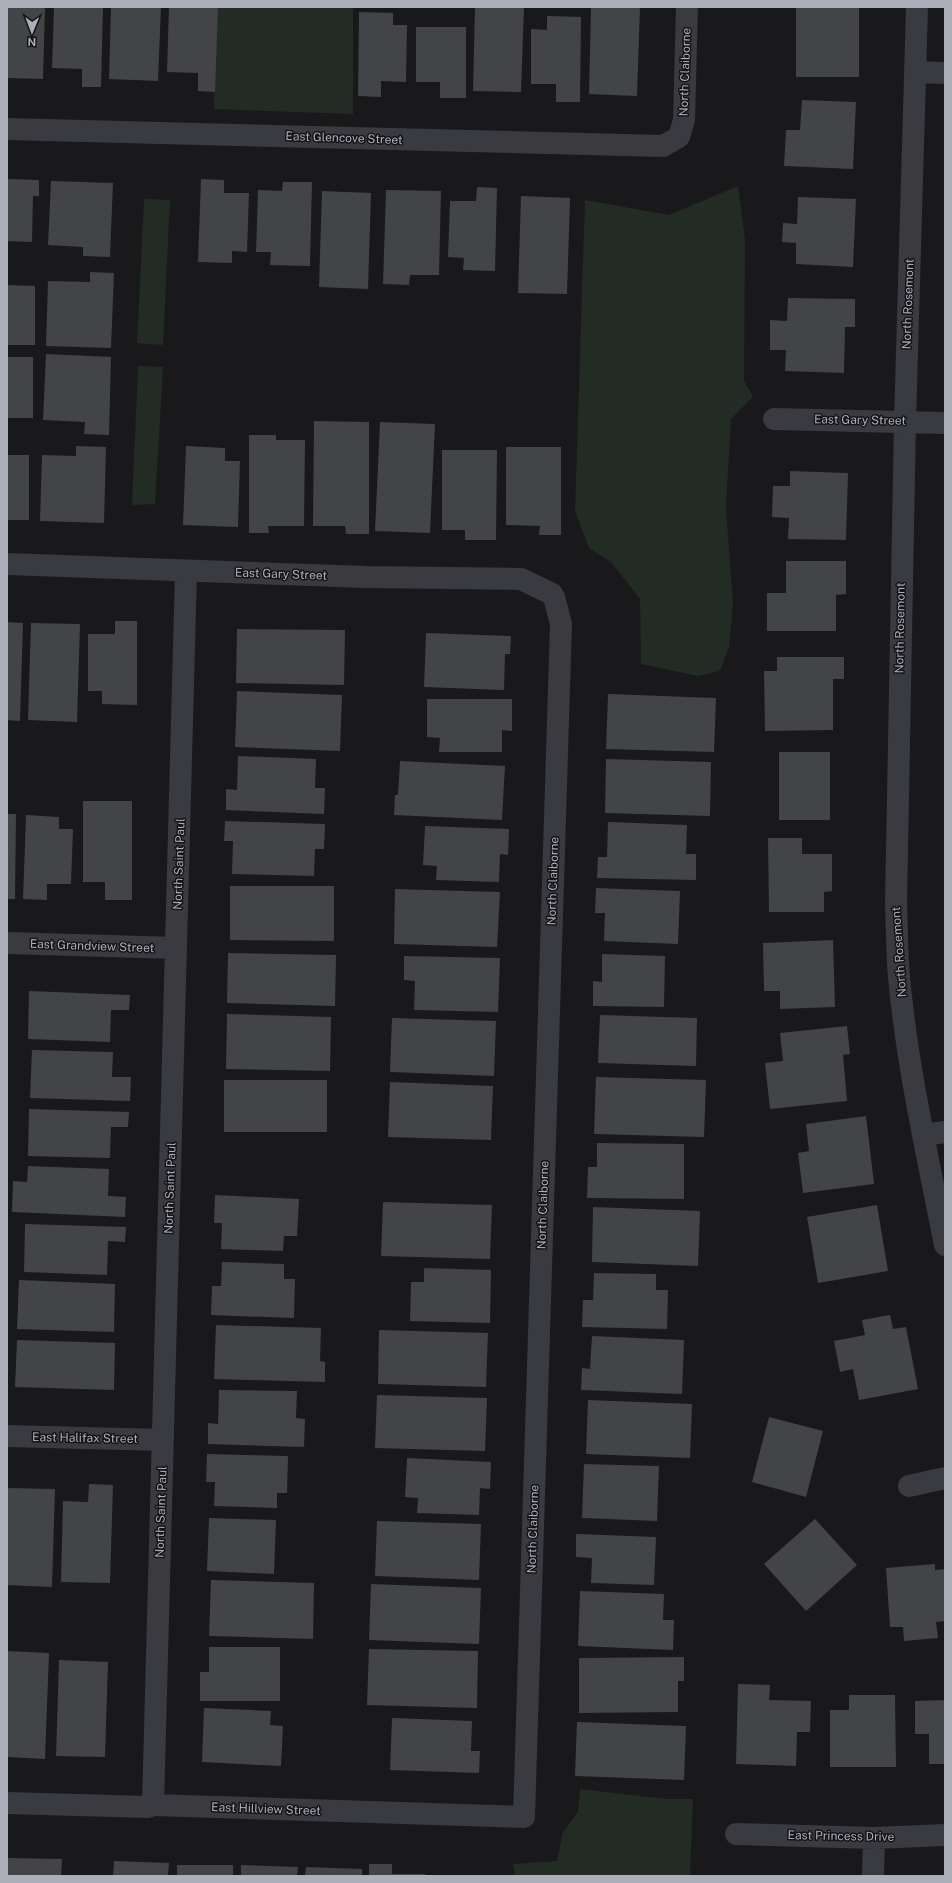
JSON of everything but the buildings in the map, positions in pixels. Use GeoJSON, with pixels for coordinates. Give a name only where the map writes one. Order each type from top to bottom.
{"type":"FeatureCollection","features":[{"type":"Feature","properties":{"kind":"street","name":"North Claiborne"},"geometry":{"type":"LineString","coordinates":[[679,137],[684,120],[687,7]]}},
{"type":"Feature","properties":{"kind":"street","name":"North Rosemont"},"geometry":{"type":"LineString","coordinates":[[917,7],[905,421],[896,904],[899,977],[923,1135],[945,1245]]}},
{"type":"Feature","properties":{"kind":"street"},"geometry":{"type":"LineString","coordinates":[[915,72],[945,73]]}},
{"type":"Feature","properties":{"kind":"street","name":"East Glencove Street"},"geometry":{"type":"LineString","coordinates":[[7,128],[645,147],[662,146],[679,137]]}},
{"type":"Feature","properties":{"kind":"street","name":"East Gary Street"},"geometry":{"type":"LineString","coordinates":[[774,419],[945,423]]}},
{"type":"Feature","properties":{"kind":"street","name":"East Gary Street"},"geometry":{"type":"LineString","coordinates":[[7,564],[366,577],[521,579],[552,594]]}},
{"type":"Feature","properties":{"kind":"street","name":"North Saint Paul"},"geometry":{"type":"LineString","coordinates":[[153,1805],[186,571]]}},
{"type":"Feature","properties":{"kind":"street","name":"North Claiborne"},"geometry":{"type":"LineString","coordinates":[[524,1817],[561,624],[552,594]]}},
{"type":"Feature","properties":{"kind":"street","name":"East Grandview Street"},"geometry":{"type":"LineString","coordinates":[[7,943],[176,948]]}},
{"type":"Feature","properties":{"kind":"street"},"geometry":{"type":"LineString","coordinates":[[923,1135],[945,1132]]}},
{"type":"Feature","properties":{"kind":"street","name":"East Halifax Street"},"geometry":{"type":"LineString","coordinates":[[7,1436],[163,1440]]}},
{"type":"Feature","properties":{"kind":"street"},"geometry":{"type":"LineString","coordinates":[[909,1486],[945,1478]]}},
{"type":"Feature","properties":{"kind":"street","name":"East Hillview Street"},"geometry":{"type":"LineString","coordinates":[[7,1803],[148,1807],[153,1805],[524,1817]]}},
{"type":"Feature","properties":{"kind":"street","name":"East Princess Drive"},"geometry":{"type":"LineString","coordinates":[[736,1834],[874,1838],[945,1835]]}},
{"type":"Feature","properties":{"kind":"street"},"geometry":{"type":"LineString","coordinates":[[873,1876],[874,1838]]}},
{"type":"Feature","properties":{"kind":"shaded area"},"geometry":{"type":"Polygon","coordinates":[[[217,7],[353,7],[353,114],[214,109],[217,7]]]}},
{"type":"Feature","properties":{"kind":"shaded area"},"geometry":{"type":"Polygon","coordinates":[[[738,186],[745,239],[744,381],[753,397],[731,419],[726,508],[733,603],[729,647],[720,671],[698,676],[641,664],[640,599],[611,562],[589,548],[575,511],[585,200],[669,215],[738,186]]]}},
{"type":"Feature","properties":{"kind":"shaded area"},"geometry":{"type":"Polygon","coordinates":[[[144,199],[170,200],[163,345],[137,343],[144,199]]]}},
{"type":"Feature","properties":{"kind":"shaded area"},"geometry":{"type":"Polygon","coordinates":[[[138,366],[163,367],[155,504],[132,505],[138,366]]]}},
{"type":"Feature","properties":{"kind":"shaded area"},"geometry":{"type":"Polygon","coordinates":[[[580,1789],[666,1799],[693,1799],[690,1876],[515,1876],[513,1864],[557,1861],[563,1832],[578,1812],[580,1789]]]}}]}
